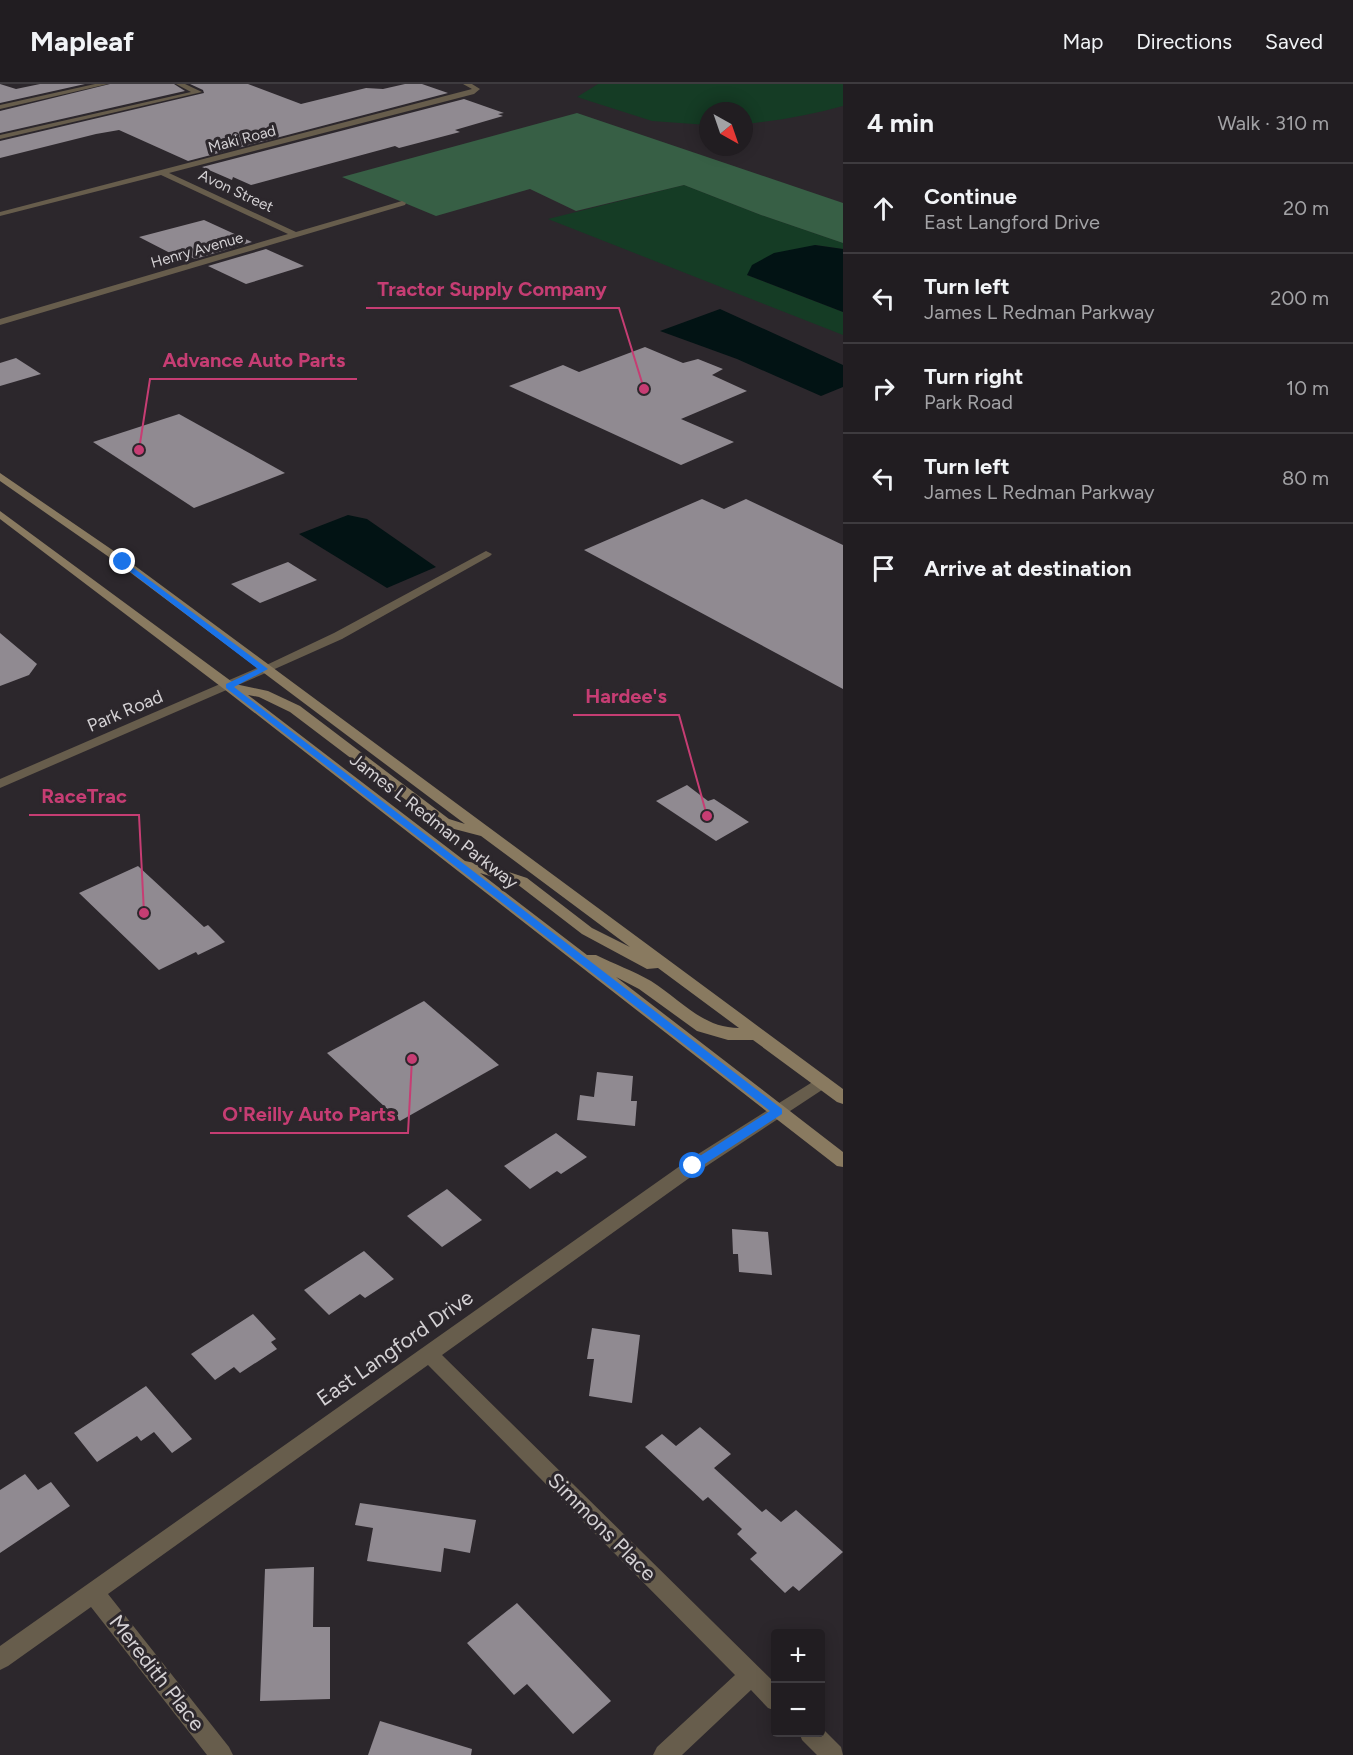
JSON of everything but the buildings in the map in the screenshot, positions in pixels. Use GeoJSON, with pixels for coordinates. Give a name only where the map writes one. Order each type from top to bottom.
{"type":"FeatureCollection","features":[{"type":"Feature","properties":{"kind":"main road","name":"James L Redman Parkway"},"geometry":{"type":"LineString","coordinates":[[0,476],[123,562],[843,1098]]}},
{"type":"Feature","properties":{"kind":"main road","name":"James L Redman Parkway"},"geometry":{"type":"LineString","coordinates":[[0,514],[229,686],[843,1161]]}},
{"type":"Feature","properties":{"kind":"main road"},"geometry":{"type":"LineString","coordinates":[[229,686],[263,694],[295,709],[444,822],[490,835]]}},
{"type":"Feature","properties":{"kind":"main road"},"geometry":{"type":"LineString","coordinates":[[458,864],[489,870],[522,881],[587,931],[691,985]]}},
{"type":"Feature","properties":{"kind":"main road"},"geometry":{"type":"LineString","coordinates":[[564,946],[645,985],[702,1027],[728,1034],[756,1034]]}},
{"type":"Feature","properties":{"kind":"street"},"geometry":{"type":"LineString","coordinates":[[0,107],[105,84]]}},
{"type":"Feature","properties":{"kind":"street"},"geometry":{"type":"LineString","coordinates":[[0,136],[198,92],[179,84]]}},
{"type":"Feature","properties":{"kind":"street","name":"Maki Road"},"geometry":{"type":"LineString","coordinates":[[0,214],[472,93],[477,89],[466,84]]}},
{"type":"Feature","properties":{"kind":"street","name":"Avon Street"},"geometry":{"type":"LineString","coordinates":[[163,173],[297,235]]}},
{"type":"Feature","properties":{"kind":"street","name":"Henry Avenue"},"geometry":{"type":"LineString","coordinates":[[0,322],[402,203]]}},
{"type":"Feature","properties":{"kind":"street","name":"Park Road"},"geometry":{"type":"LineString","coordinates":[[0,784],[229,686],[338,636],[486,554]]}},
{"type":"Feature","properties":{"kind":"street","name":"East Langford Drive"},"geometry":{"type":"LineString","coordinates":[[0,1659],[693,1166],[822,1082]]}},
{"type":"Feature","properties":{"kind":"street","name":"Simmons Place"},"geometry":{"type":"LineString","coordinates":[[429,1354],[771,1695]]}},
{"type":"Feature","properties":{"kind":"street","name":"Meredith Place"},"geometry":{"type":"LineString","coordinates":[[93,1592],[220,1755]]}},
{"type":"Feature","properties":{"kind":"street"},"geometry":{"type":"LineString","coordinates":[[665,1755],[750,1676]]}},
{"type":"Feature","properties":{"kind":"street"},"geometry":{"type":"LineString","coordinates":[[815,1737],[833,1755]]}},
{"type":"Feature","properties":{"kind":"green space"},"geometry":{"type":"Polygon","coordinates":[[[598,84],[843,84],[843,106],[753,123],[753,102],[699,102],[699,124],[652,121],[577,97],[598,84]]]}},
{"type":"Feature","properties":{"kind":"green space"},"geometry":{"type":"Polygon","coordinates":[[[577,113],[843,203],[843,243],[684,185],[576,211],[530,189],[436,216],[342,177],[577,113]]]}},
{"type":"Feature","properties":{"kind":"green space"},"geometry":{"type":"Polygon","coordinates":[[[684,185],[843,243],[843,249],[815,245],[747,275],[843,312],[843,335],[548,219],[684,185]]]}},
{"type":"Feature","properties":{"kind":"shaded area"},"geometry":{"type":"Polygon","coordinates":[[[815,245],[843,249],[843,312],[747,275],[752,265],[774,253],[815,245]]]}},
{"type":"Feature","properties":{"kind":"shaded area"},"geometry":{"type":"Polygon","coordinates":[[[720,309],[843,365],[843,387],[821,396],[737,359],[660,331],[720,309]]]}},
{"type":"Feature","properties":{"kind":"shaded area"},"geometry":{"type":"Polygon","coordinates":[[[348,515],[367,519],[436,567],[387,588],[299,534],[348,515]]]}},
{"type":"Feature","properties":{"kind":"place","name":"Tractor Supply Company"},"geometry":{"type":"Point","coordinates":[644,389]}},
{"type":"Feature","properties":{"kind":"place","name":"Advance Auto Parts"},"geometry":{"type":"Point","coordinates":[139,450]}},
{"type":"Feature","properties":{"kind":"place","name":"Hardee's"},"geometry":{"type":"Point","coordinates":[707,816]}},
{"type":"Feature","properties":{"kind":"place","name":"RaceTrac"},"geometry":{"type":"Point","coordinates":[144,913]}},
{"type":"Feature","properties":{"kind":"place","name":"O'Reilly Auto Parts"},"geometry":{"type":"Point","coordinates":[412,1059]}},
{"type":"Feature","properties":{"kind":"route"},"geometry":{"type":"LineString","coordinates":[[123,562],[264,669],[229,686],[778,1111],[693,1166]]}}]}
